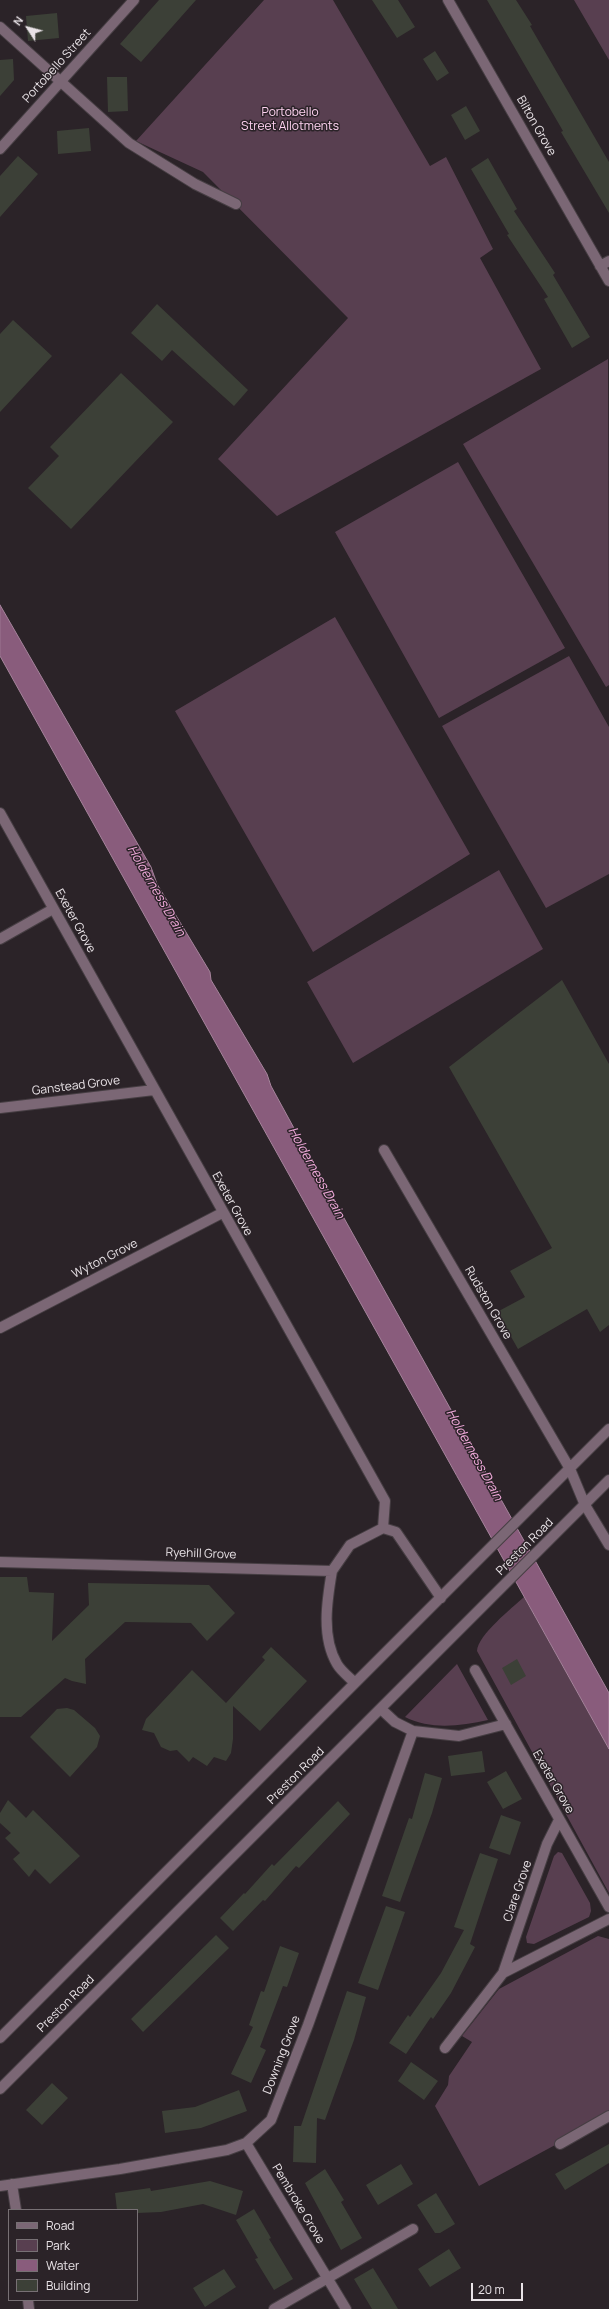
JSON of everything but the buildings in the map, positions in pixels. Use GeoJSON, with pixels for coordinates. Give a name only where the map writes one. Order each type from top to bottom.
{"type":"FeatureCollection","features":[{"type":"Feature","properties":{"kind":"street","name":"Portobello Street"},"geometry":{"type":"LineString","coordinates":[[0,149],[134,0]]}},
{"type":"Feature","properties":{"kind":"street","name":"Bilton Grove"},"geometry":{"type":"LineString","coordinates":[[448,0],[605,263],[609,281]]}},
{"type":"Feature","properties":{"kind":"street"},"geometry":{"type":"LineString","coordinates":[[0,27],[129,143],[196,184],[236,204]]}},
{"type":"Feature","properties":{"kind":"street","name":"Exeter Grove"},"geometry":{"type":"LineString","coordinates":[[0,813],[222,1213],[386,1501],[383,1528]]}},
{"type":"Feature","properties":{"kind":"street"},"geometry":{"type":"LineString","coordinates":[[0,939],[54,909]]}},
{"type":"Feature","properties":{"kind":"street","name":"Ganstead Grove"},"geometry":{"type":"LineString","coordinates":[[0,1108],[154,1090]]}},
{"type":"Feature","properties":{"kind":"street","name":"Rudston Grove"},"geometry":{"type":"LineString","coordinates":[[384,1150],[570,1469],[585,1505],[609,1545]]}},
{"type":"Feature","properties":{"kind":"street","name":"Wyton Grove"},"geometry":{"type":"LineString","coordinates":[[0,1328],[222,1213]]}},
{"type":"Feature","properties":{"kind":"street","name":"Preston Road"},"geometry":{"type":"LineString","coordinates":[[0,2038],[354,1682],[479,1561],[609,1429]]}},
{"type":"Feature","properties":{"kind":"street","name":"Preston Road"},"geometry":{"type":"LineString","coordinates":[[0,2089],[498,1592],[546,1546],[609,1480]]}},
{"type":"Feature","properties":{"kind":"street"},"geometry":{"type":"LineString","coordinates":[[354,1682],[337,1664],[330,1641],[326,1605],[332,1571],[350,1545],[383,1528],[396,1532],[441,1598]]}},
{"type":"Feature","properties":{"kind":"street","name":"Ryehill Grove"},"geometry":{"type":"LineString","coordinates":[[0,1562],[332,1571]]}},
{"type":"Feature","properties":{"kind":"street","name":"Exeter Grove"},"geometry":{"type":"LineString","coordinates":[[475,1670],[609,1907]]}},
{"type":"Feature","properties":{"kind":"street"},"geometry":{"type":"LineString","coordinates":[[381,1709],[395,1722],[413,1731],[459,1736],[506,1724]]}},
{"type":"Feature","properties":{"kind":"street","name":"Downing Grove"},"geometry":{"type":"LineString","coordinates":[[0,2186],[120,2169],[228,2150],[246,2143],[271,2120],[308,2025],[413,1731]]}},
{"type":"Feature","properties":{"kind":"street","name":"Clare Grove"},"geometry":{"type":"LineString","coordinates":[[445,2048],[504,1973],[547,1844],[559,1820]]}},
{"type":"Feature","properties":{"kind":"street","name":"Clare Grove"},"geometry":{"type":"LineString","coordinates":[[504,1973],[609,1919]]}},
{"type":"Feature","properties":{"kind":"street"},"geometry":{"type":"LineString","coordinates":[[560,2144],[609,2116]]}},
{"type":"Feature","properties":{"kind":"street","name":"Pembroke Grove"},"geometry":{"type":"LineString","coordinates":[[246,2143],[346,2309]]}},
{"type":"Feature","properties":{"kind":"street"},"geometry":{"type":"LineString","coordinates":[[12,2184],[16,2209]]}},
{"type":"Feature","properties":{"kind":"street"},"geometry":{"type":"LineString","coordinates":[[274,2309],[413,2229]]}},
{"type":"Feature","properties":{"kind":"green space","name":"Portobello Street Allotments"},"geometry":{"type":"Polygon","coordinates":[[[264,0],[333,0],[430,166],[446,157],[493,249],[480,258],[541,369],[277,516],[218,459],[348,318],[203,172],[136,141],[264,0]]]}},
{"type":"Feature","properties":{"kind":"green space"},"geometry":{"type":"Polygon","coordinates":[[[574,0],[609,0],[609,60],[574,0]]]}},
{"type":"Feature","properties":{"kind":"green space"},"geometry":{"type":"Polygon","coordinates":[[[608,359],[609,685],[606,687],[463,444],[608,359]]]}},
{"type":"Feature","properties":{"kind":"green space"},"geometry":{"type":"Polygon","coordinates":[[[458,462],[565,648],[439,718],[335,532],[458,462]]]}},
{"type":"Feature","properties":{"kind":"green space"},"geometry":{"type":"Polygon","coordinates":[[[335,617],[470,854],[313,952],[175,711],[335,617]]]}},
{"type":"Feature","properties":{"kind":"green space"},"geometry":{"type":"Polygon","coordinates":[[[569,656],[609,727],[609,874],[546,908],[442,726],[569,656]]]}},
{"type":"Feature","properties":{"kind":"green space"},"geometry":{"type":"Polygon","coordinates":[[[499,870],[543,949],[353,1063],[307,982],[499,870]]]}},
{"type":"Feature","properties":{"kind":"green space"},"geometry":{"type":"Polygon","coordinates":[[[524,1597],[609,1749],[609,1893],[477,1651],[483,1637],[489,1630],[524,1597]]]}},
{"type":"Feature","properties":{"kind":"green space"},"geometry":{"type":"Polygon","coordinates":[[[457,1664],[488,1720],[446,1726],[425,1724],[405,1717],[457,1664]]]}},
{"type":"Feature","properties":{"kind":"green space"},"geometry":{"type":"Polygon","coordinates":[[[558,1852],[562,1853],[590,1903],[591,1911],[589,1917],[534,1944],[527,1943],[526,1937],[554,1856],[558,1852]]]}},
{"type":"Feature","properties":{"kind":"green space"},"geometry":{"type":"Polygon","coordinates":[[[598,1936],[609,1939],[609,2116],[479,2186],[435,2106],[448,2085],[449,2076],[472,2042],[462,2036],[499,1989],[598,1936]]]}},
{"type":"Feature","properties":{"kind":"water","name":"Holderness Drain"},"geometry":{"type":"Polygon","coordinates":[[[0,605],[151,867],[157,884],[210,972],[211,980],[267,1074],[271,1086],[301,1141],[609,1693],[609,1749],[0,656],[0,605]]]}}]}
